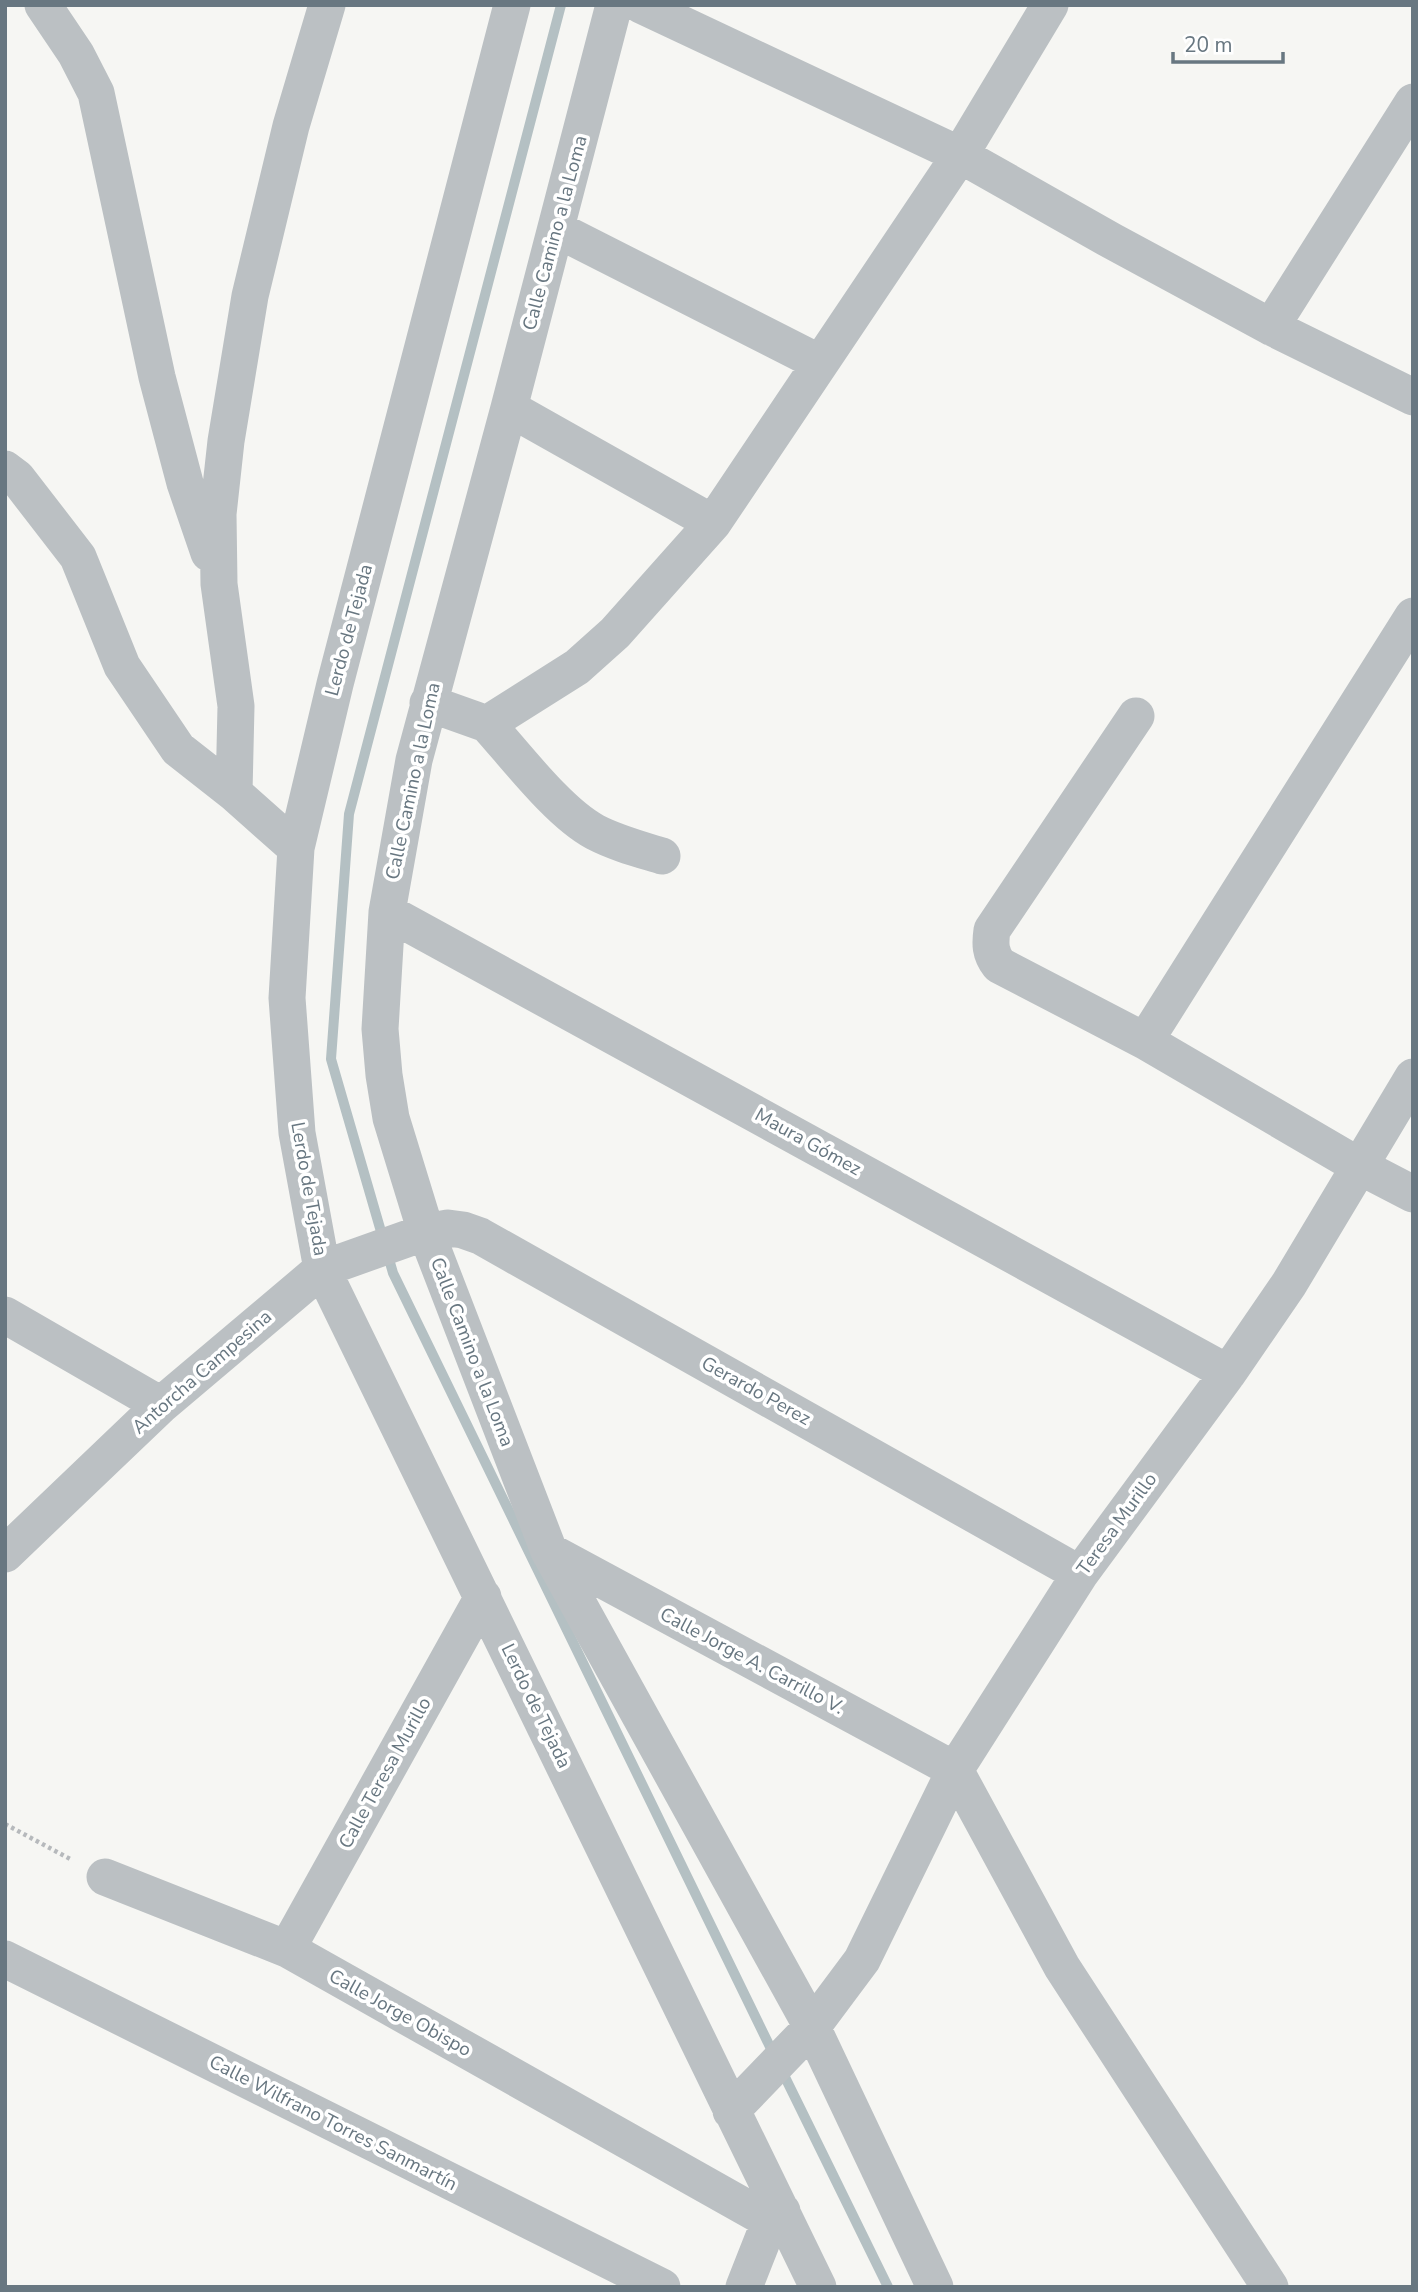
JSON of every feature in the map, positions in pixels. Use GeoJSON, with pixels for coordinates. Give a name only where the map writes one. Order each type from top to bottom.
{"type":"FeatureCollection","features":[{"type":"Feature","properties":{"kind":"street"},"geometry":{"type":"LineString","coordinates":[[43,5],[76,54],[96,93],[156,377],[185,483],[219,584]]}},
{"type":"Feature","properties":{"kind":"street"},"geometry":{"type":"LineString","coordinates":[[234,793],[236,706],[219,584],[218,514],[226,441],[250,296],[291,126],[327,5]]}},
{"type":"Feature","properties":{"kind":"street","name":"Lerdo de Tejada"},"geometry":{"type":"LineString","coordinates":[[512,5],[335,684],[296,848],[287,998],[297,1133],[322,1269],[732,2111],[776,2216],[818,2287]]}},
{"type":"Feature","properties":{"kind":"street","name":"Calle Camino a la Loma"},"geometry":{"type":"LineString","coordinates":[[614,5],[509,408],[428,703],[398,840],[387,912],[380,1029],[384,1075],[411,1238],[549,1551],[812,2027],[935,2287]]}},
{"type":"Feature","properties":{"kind":"street"},"geometry":{"type":"LineString","coordinates":[[641,5],[960,155],[1271,327],[1413,397]]}},
{"type":"Feature","properties":{"kind":"street"},"geometry":{"type":"LineString","coordinates":[[487,724],[577,667],[615,633],[713,523],[960,155],[1050,5]]}},
{"type":"Feature","properties":{"kind":"street"},"geometry":{"type":"LineString","coordinates":[[1271,327],[1413,102]]}},
{"type":"Feature","properties":{"kind":"street"},"geometry":{"type":"LineString","coordinates":[[556,229],[820,363]]}},
{"type":"Feature","properties":{"kind":"street"},"geometry":{"type":"LineString","coordinates":[[509,408],[713,523]]}},
{"type":"Feature","properties":{"kind":"street"},"geometry":{"type":"LineString","coordinates":[[5,469],[17,478],[78,557],[122,666],[178,749],[234,793],[296,848]]}},
{"type":"Feature","properties":{"kind":"street"},"geometry":{"type":"LineString","coordinates":[[1145,1041],[1413,616]]}},
{"type":"Feature","properties":{"kind":"street"},"geometry":{"type":"LineString","coordinates":[[428,703],[487,724],[561,805],[593,831],[622,844],[662,856]]}},
{"type":"Feature","properties":{"kind":"street"},"geometry":{"type":"LineString","coordinates":[[1136,716],[992,930],[990,944],[993,957],[999,965],[1145,1041],[1359,1166],[1413,1194]]}},
{"type":"Feature","properties":{"kind":"street","name":"Maura Gómez"},"geometry":{"type":"LineString","coordinates":[[387,912],[1228,1373]]}},
{"type":"Feature","properties":{"kind":"street","name":"Teresa Murillo"},"geometry":{"type":"LineString","coordinates":[[955,1770],[1080,1574],[1228,1373],[1289,1284],[1413,1077]]}},
{"type":"Feature","properties":{"kind":"street","name":"Gerardo Perez"},"geometry":{"type":"LineString","coordinates":[[411,1238],[448,1228],[480,1236],[1080,1574]]}},
{"type":"Feature","properties":{"kind":"street","name":"Antorcha Campesina"},"geometry":{"type":"LineString","coordinates":[[5,1554],[161,1405],[322,1269],[411,1238]]}},
{"type":"Feature","properties":{"kind":"street"},"geometry":{"type":"LineString","coordinates":[[5,1315],[161,1405]]}},
{"type":"Feature","properties":{"kind":"street","name":"Calle Jorge A. Carrillo V."},"geometry":{"type":"LineString","coordinates":[[549,1551],[955,1770]]}},
{"type":"Feature","properties":{"kind":"street","name":"Calle Teresa Murillo"},"geometry":{"type":"LineString","coordinates":[[287,1949],[483,1597]]}},
{"type":"Feature","properties":{"kind":"street"},"geometry":{"type":"LineString","coordinates":[[732,2111],[812,2027],[862,1959],[955,1770]]}},
{"type":"Feature","properties":{"kind":"street"},"geometry":{"type":"LineString","coordinates":[[955,1770],[1062,1967],[1270,2287]]}},
{"type":"Feature","properties":{"kind":"street","name":"Calle Jorge Obispo"},"geometry":{"type":"LineString","coordinates":[[105,1878],[287,1949],[776,2216]]}},
{"type":"Feature","properties":{"kind":"street","name":"Calle Wilfrano Torres Sanmartín"},"geometry":{"type":"LineString","coordinates":[[5,1959],[662,2287]]}},
{"type":"Feature","properties":{"kind":"street"},"geometry":{"type":"LineString","coordinates":[[744,2287],[776,2216]]}},
{"type":"Feature","properties":{"kind":"path"},"geometry":{"type":"LineString","coordinates":[[5,1824],[105,1878]]}},
{"type":"Feature","properties":{"kind":"waterway"},"geometry":{"type":"LineString","coordinates":[[561,5],[349,814],[331,1059],[393,1273],[774,2055]]}},
{"type":"Feature","properties":{"kind":"waterway"},"geometry":{"type":"LineString","coordinates":[[781,2069],[888,2287]]}}]}
